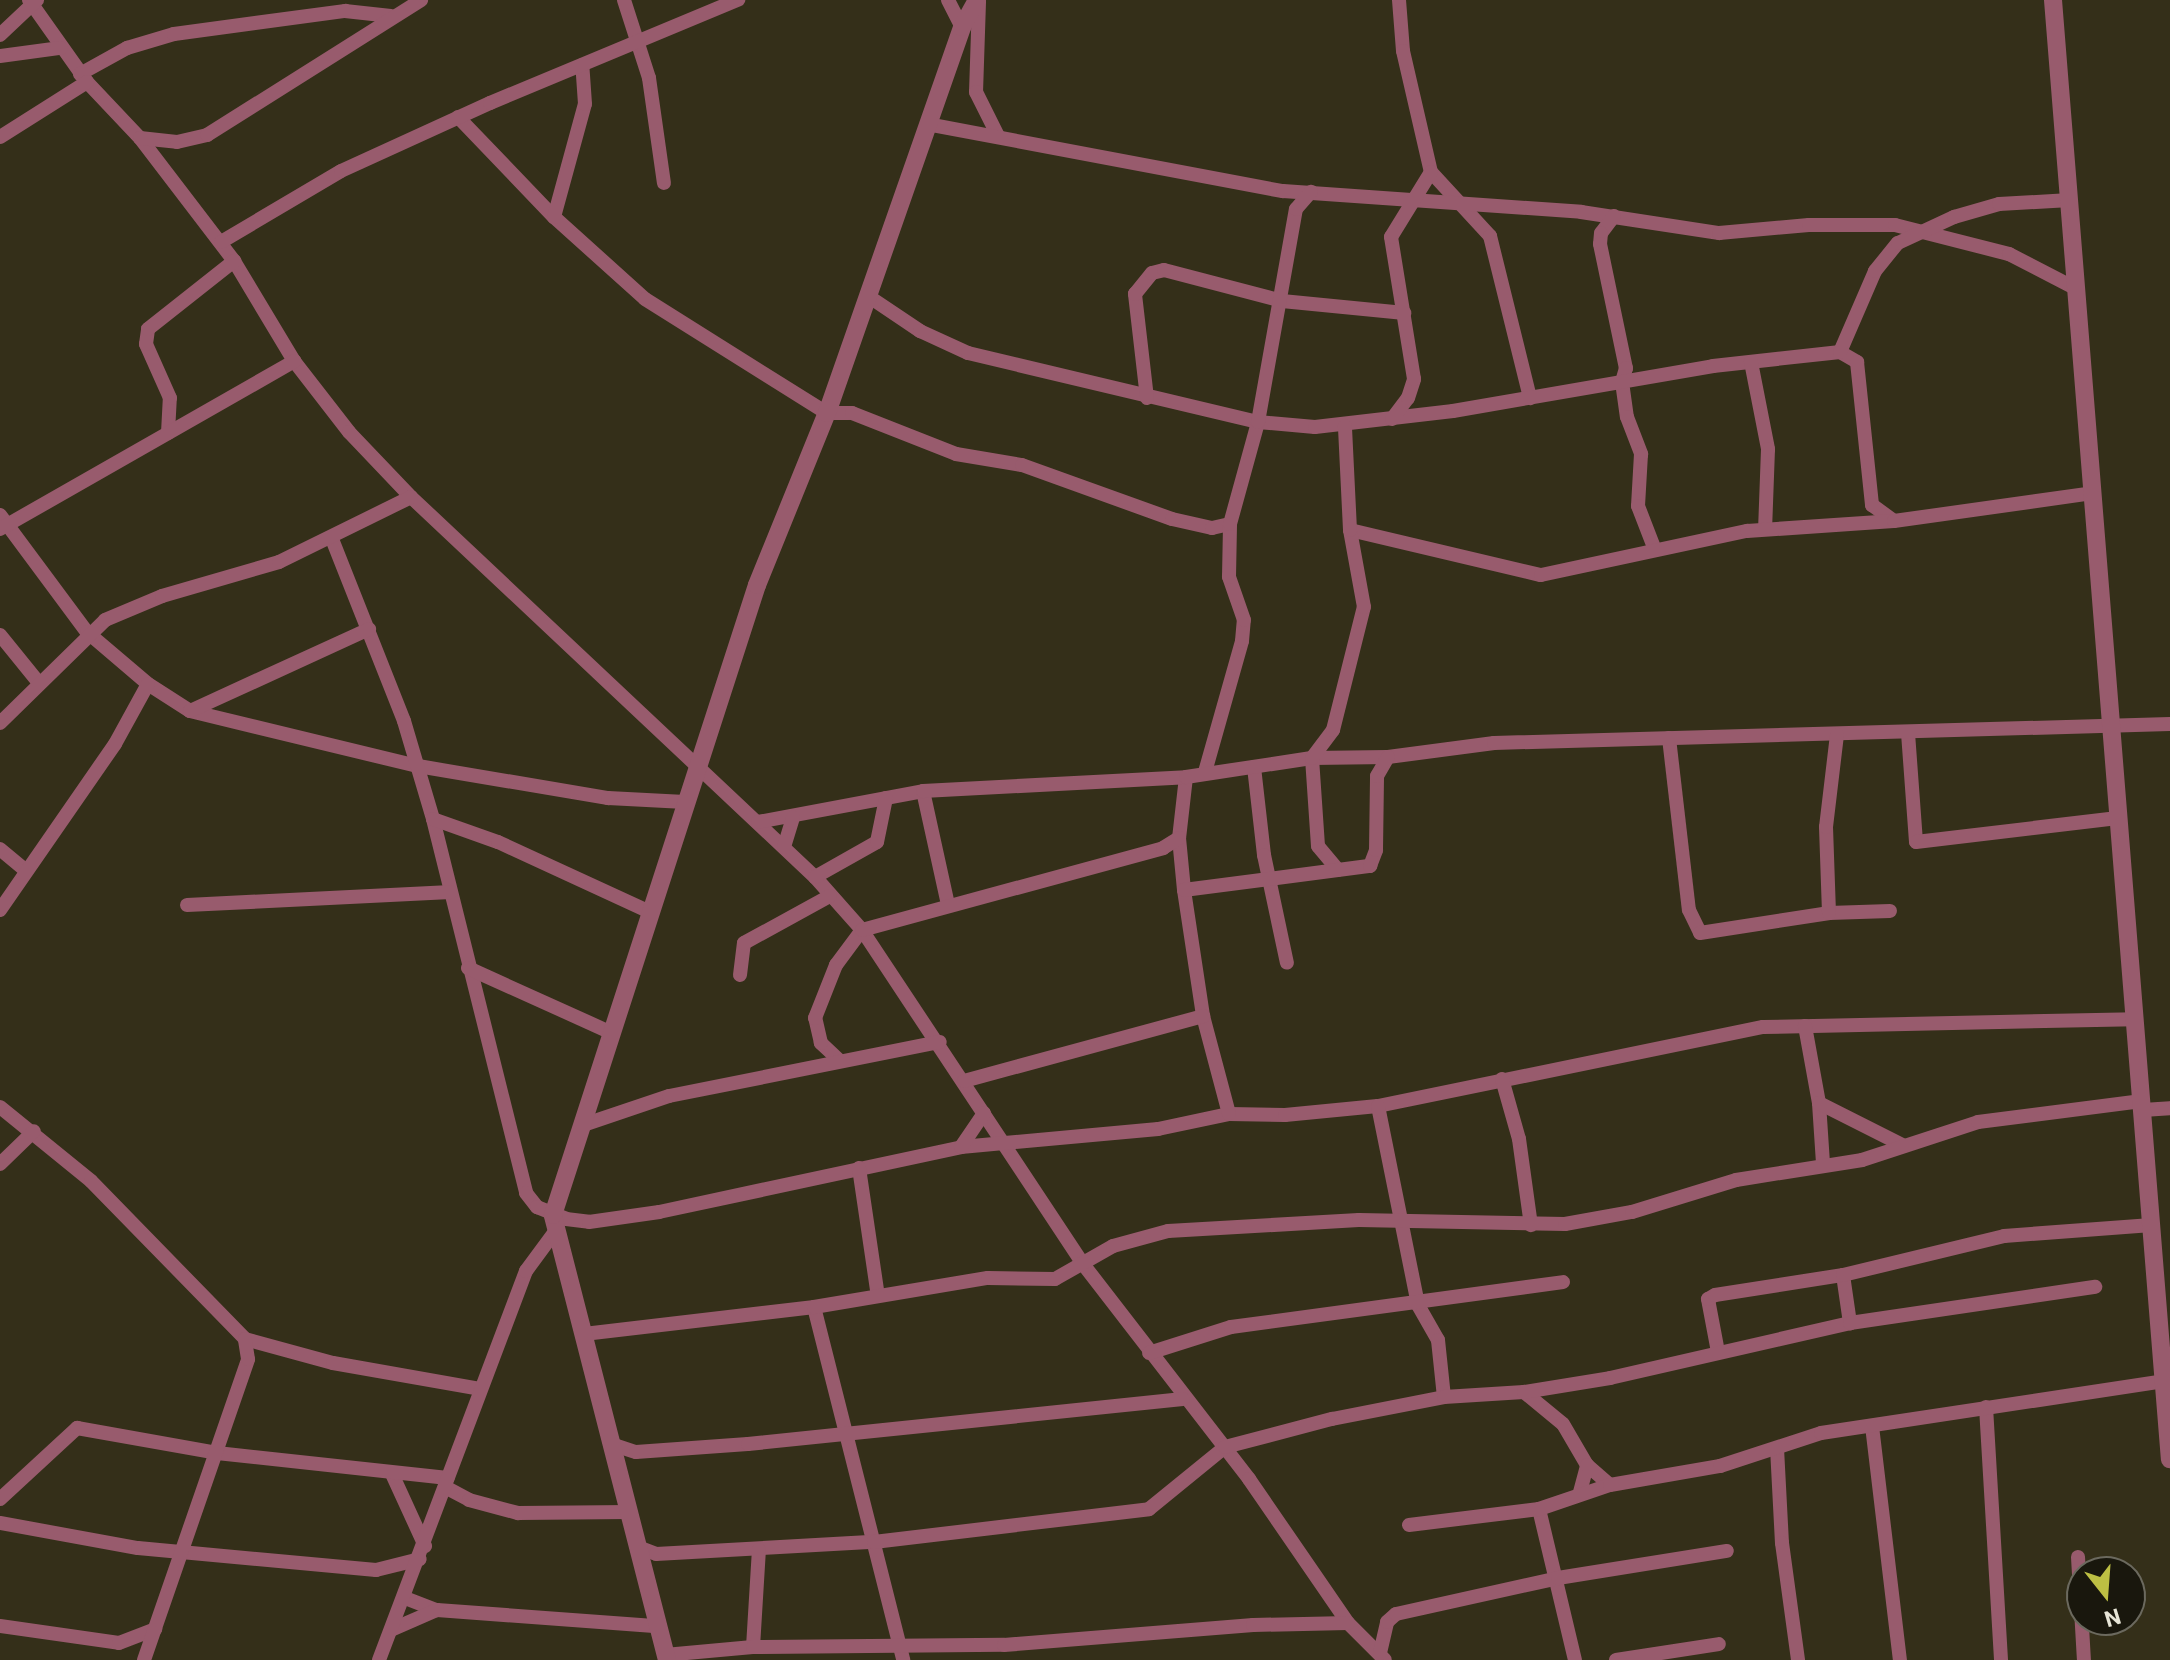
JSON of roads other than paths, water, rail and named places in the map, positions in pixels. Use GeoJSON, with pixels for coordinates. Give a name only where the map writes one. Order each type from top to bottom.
{"type":"FeatureCollection","features":[{"type":"Feature","properties":{"kind":"street"},"geometry":{"type":"LineString","coordinates":[[140,138],[177,142],[207,135],[406,4],[421,0]]}},
{"type":"Feature","properties":{"kind":"street"},"geometry":{"type":"LineString","coordinates":[[624,0],[640,41],[664,183]]}},
{"type":"Feature","properties":{"kind":"street"},"geometry":{"type":"LineString","coordinates":[[221,242],[341,171],[458,117],[738,0]]}},
{"type":"Feature","properties":{"kind":"street"},"geometry":{"type":"LineString","coordinates":[[948,0],[962,27]]}},
{"type":"Feature","properties":{"kind":"street"},"geometry":{"type":"LineString","coordinates":[[379,1660],[412,1582],[480,1389],[526,1271],[553,1224],[685,802],[757,585],[827,413],[962,27],[978,0]]}},
{"type":"Feature","properties":{"kind":"street"},"geometry":{"type":"LineString","coordinates":[[978,0],[976,92],[998,136]]}},
{"type":"Feature","properties":{"kind":"street"},"geometry":{"type":"LineString","coordinates":[[1399,0],[1403,51],[1431,172],[1456,202],[1481,223],[1494,247],[1530,398]]}},
{"type":"Feature","properties":{"kind":"street"},"geometry":{"type":"LineString","coordinates":[[2053,0],[2134,1019],[2167,1380],[2170,1459]]}},
{"type":"Feature","properties":{"kind":"street"},"geometry":{"type":"LineString","coordinates":[[0,35],[33,1],[60,48],[140,138],[221,242],[294,361],[349,432],[411,497],[815,877],[862,930],[940,1042],[1083,1264],[1183,1399],[1225,1447],[1348,1623],[1382,1656]]}},
{"type":"Feature","properties":{"kind":"street"},"geometry":{"type":"LineString","coordinates":[[0,137],[127,48],[174,34],[332,12],[391,16]]}},
{"type":"Feature","properties":{"kind":"street"},"geometry":{"type":"LineString","coordinates":[[0,56],[60,48]]}},
{"type":"Feature","properties":{"kind":"street"},"geometry":{"type":"LineString","coordinates":[[554,217],[585,104],[582,65]]}},
{"type":"Feature","properties":{"kind":"street"},"geometry":{"type":"LineString","coordinates":[[458,117],[554,217],[645,299],[827,413],[852,413],[956,454],[1022,465],[1131,507],[1212,528],[1227,541]]}},
{"type":"Feature","properties":{"kind":"street"},"geometry":{"type":"LineString","coordinates":[[927,124],[1283,191],[1614,216],[1739,234],[1809,225],[1921,229],[2009,254],[2075,288]]}},
{"type":"Feature","properties":{"kind":"street"},"geometry":{"type":"LineString","coordinates":[[1392,419],[1414,379],[1391,237],[1431,172]]}},
{"type":"Feature","properties":{"kind":"street"},"geometry":{"type":"LineString","coordinates":[[1283,191],[1294,222]]}},
{"type":"Feature","properties":{"kind":"street"},"geometry":{"type":"LineString","coordinates":[[1205,772],[1242,641],[1244,620],[1229,577],[1227,541],[1230,524],[1258,422],[1294,222],[1299,202],[1311,192]]}},
{"type":"Feature","properties":{"kind":"street"},"geometry":{"type":"LineString","coordinates":[[1840,352],[1887,254],[1921,229],[1999,204],[2070,200]]}},
{"type":"Feature","properties":{"kind":"street"},"geometry":{"type":"LineString","coordinates":[[1614,216],[1601,233],[1600,244],[1626,368],[1622,382],[1641,454],[1638,506],[1655,550]]}},
{"type":"Feature","properties":{"kind":"street"},"geometry":{"type":"LineString","coordinates":[[168,433],[170,398],[146,344],[148,329],[159,315],[234,261]]}},
{"type":"Feature","properties":{"kind":"street"},"geometry":{"type":"LineString","coordinates":[[1147,398],[1135,294],[1152,273],[1164,270],[1282,301],[1404,313]]}},
{"type":"Feature","properties":{"kind":"street"},"geometry":{"type":"LineString","coordinates":[[868,296],[946,345],[1147,398],[1258,422],[1345,426],[1751,362],[1840,352],[1857,362],[1872,505],[1894,521]]}},
{"type":"Feature","properties":{"kind":"street"},"geometry":{"type":"LineString","coordinates":[[294,361],[3,523],[47,571],[87,632],[148,684],[190,711],[343,744],[418,766],[608,798],[685,802]]}},
{"type":"Feature","properties":{"kind":"street"},"geometry":{"type":"LineString","coordinates":[[1751,362],[1768,449],[1765,529]]}},
{"type":"Feature","properties":{"kind":"street"},"geometry":{"type":"LineString","coordinates":[[1338,870],[1318,846],[1312,758],[1333,730],[1364,607],[1350,530],[1345,426]]}},
{"type":"Feature","properties":{"kind":"street"},"geometry":{"type":"LineString","coordinates":[[1350,530],[1541,575],[1765,529],[1894,521],[2094,493]]}},
{"type":"Feature","properties":{"kind":"street"},"geometry":{"type":"LineString","coordinates":[[0,723],[87,632],[162,596],[255,570],[332,539],[411,497]]}},
{"type":"Feature","properties":{"kind":"street"},"geometry":{"type":"LineString","coordinates":[[1212,528],[1230,524]]}},
{"type":"Feature","properties":{"kind":"street"},"geometry":{"type":"LineString","coordinates":[[332,539],[369,629],[418,766],[526,1193],[553,1224],[629,1512],[645,1554],[657,1626],[666,1658],[753,1647],[1004,1645],[1253,1625],[1348,1623]]}},
{"type":"Feature","properties":{"kind":"street"},"geometry":{"type":"LineString","coordinates":[[190,711],[369,629]]}},
{"type":"Feature","properties":{"kind":"street"},"geometry":{"type":"LineString","coordinates":[[0,635],[39,683]]}},
{"type":"Feature","properties":{"kind":"street"},"geometry":{"type":"LineString","coordinates":[[0,910],[24,869],[115,744],[148,684]]}},
{"type":"Feature","properties":{"kind":"street"},"geometry":{"type":"LineString","coordinates":[[758,822],[923,791],[1186,777],[1312,758],[1388,757],[1494,743],[2170,724]]}},
{"type":"Feature","properties":{"kind":"street"},"geometry":{"type":"LineString","coordinates":[[1333,730],[1347,757]]}},
{"type":"Feature","properties":{"kind":"street"},"geometry":{"type":"LineString","coordinates":[[1908,733],[1916,842],[2118,818]]}},
{"type":"Feature","properties":{"kind":"street"},"geometry":{"type":"LineString","coordinates":[[1829,913],[1826,827],[1837,735]]}},
{"type":"Feature","properties":{"kind":"street"},"geometry":{"type":"LineString","coordinates":[[1669,738],[1695,928],[1706,934],[1829,913],[1890,911]]}},
{"type":"Feature","properties":{"kind":"street"},"geometry":{"type":"LineString","coordinates":[[1184,890],[1370,866],[1375,859],[1377,776],[1388,757]]}},
{"type":"Feature","properties":{"kind":"street"},"geometry":{"type":"LineString","coordinates":[[1364,758],[1377,776]]}},
{"type":"Feature","properties":{"kind":"street"},"geometry":{"type":"LineString","coordinates":[[1254,767],[1269,878],[1287,963]]}},
{"type":"Feature","properties":{"kind":"street"},"geometry":{"type":"LineString","coordinates":[[1186,777],[1180,846],[1184,890],[1203,1016],[1229,1114]]}},
{"type":"Feature","properties":{"kind":"street"},"geometry":{"type":"LineString","coordinates":[[923,791],[948,905]]}},
{"type":"Feature","properties":{"kind":"street"},"geometry":{"type":"LineString","coordinates":[[815,877],[877,842],[886,798]]}},
{"type":"Feature","properties":{"kind":"street"},"geometry":{"type":"LineString","coordinates":[[784,847],[793,817]]}},
{"type":"Feature","properties":{"kind":"street"},"geometry":{"type":"LineString","coordinates":[[433,819],[498,842],[650,912]]}},
{"type":"Feature","properties":{"kind":"street"},"geometry":{"type":"LineString","coordinates":[[839,1060],[821,1043],[815,1018],[836,965],[862,930],[1163,848],[1180,846]]}},
{"type":"Feature","properties":{"kind":"street"},"geometry":{"type":"LineString","coordinates":[[0,849],[24,869]]}},
{"type":"Feature","properties":{"kind":"street"},"geometry":{"type":"LineString","coordinates":[[187,905],[451,892]]}},
{"type":"Feature","properties":{"kind":"street"},"geometry":{"type":"LineString","coordinates":[[740,975],[744,943],[830,896]]}},
{"type":"Feature","properties":{"kind":"street"},"geometry":{"type":"LineString","coordinates":[[468,968],[612,1033]]}},
{"type":"Feature","properties":{"kind":"street"},"geometry":{"type":"LineString","coordinates":[[964,1081],[1203,1016]]}},
{"type":"Feature","properties":{"kind":"street"},"geometry":{"type":"LineString","coordinates":[[553,1224],[659,1212],[961,1147],[1158,1129],[1229,1114],[1285,1115],[1378,1106],[1714,1034],[1805,1026],[2134,1019]]}},
{"type":"Feature","properties":{"kind":"street"},"geometry":{"type":"LineString","coordinates":[[1805,1026],[1819,1103],[1823,1164]]}},
{"type":"Feature","properties":{"kind":"street"},"geometry":{"type":"LineString","coordinates":[[583,1125],[638,1104],[839,1060],[940,1042]]}},
{"type":"Feature","properties":{"kind":"street"},"geometry":{"type":"LineString","coordinates":[[961,1147],[995,1075]]}},
{"type":"Feature","properties":{"kind":"street"},"geometry":{"type":"LineString","coordinates":[[1502,1079],[1519,1139],[1531,1225]]}},
{"type":"Feature","properties":{"kind":"street"},"geometry":{"type":"LineString","coordinates":[[1819,1103],[1904,1146]]}},
{"type":"Feature","properties":{"kind":"street"},"geometry":{"type":"LineString","coordinates":[[1378,1106],[1418,1305],[1438,1340],[1444,1397]]}},
{"type":"Feature","properties":{"kind":"street"},"geometry":{"type":"LineString","coordinates":[[584,1334],[814,1307],[988,1278],[1037,1282],[1083,1264],[1101,1253],[1168,1231],[1403,1220],[1531,1225],[1597,1219],[1736,1180],[1862,1160],[1978,1122],[2142,1106],[2170,1108]]}},
{"type":"Feature","properties":{"kind":"street"},"geometry":{"type":"LineString","coordinates":[[0,1107],[34,1131],[91,1181],[245,1339],[267,1347],[480,1389]]}},
{"type":"Feature","properties":{"kind":"street"},"geometry":{"type":"LineString","coordinates":[[0,1164],[34,1131]]}},
{"type":"Feature","properties":{"kind":"street"},"geometry":{"type":"LineString","coordinates":[[859,1168],[878,1296]]}},
{"type":"Feature","properties":{"kind":"street"},"geometry":{"type":"LineString","coordinates":[[1718,1352],[1708,1299],[1776,1281],[1843,1275],[2004,1236],[2152,1225]]}},
{"type":"Feature","properties":{"kind":"street"},"geometry":{"type":"LineString","coordinates":[[1099,1284],[1101,1253]]}},
{"type":"Feature","properties":{"kind":"street"},"geometry":{"type":"LineString","coordinates":[[1843,1275],[1850,1323]]}},
{"type":"Feature","properties":{"kind":"street"},"geometry":{"type":"LineString","coordinates":[[1149,1353],[1231,1327],[1418,1305],[1563,1282]]}},
{"type":"Feature","properties":{"kind":"street"},"geometry":{"type":"LineString","coordinates":[[645,1554],[759,1550],[842,1541],[874,1542],[1149,1509],[1225,1447],[1444,1397],[1524,1392],[1850,1323],[2095,1287]]}},
{"type":"Feature","properties":{"kind":"street"},"geometry":{"type":"LineString","coordinates":[[814,1307],[903,1660]]}},
{"type":"Feature","properties":{"kind":"street"},"geometry":{"type":"LineString","coordinates":[[144,1660],[248,1359],[245,1339]]}},
{"type":"Feature","properties":{"kind":"street"},"geometry":{"type":"LineString","coordinates":[[248,1359],[267,1347]]}},
{"type":"Feature","properties":{"kind":"street"},"geometry":{"type":"LineString","coordinates":[[1409,1525],[1539,1509],[1580,1492],[1720,1466],[1821,1433],[2167,1380]]}},
{"type":"Feature","properties":{"kind":"street"},"geometry":{"type":"LineString","coordinates":[[1524,1392],[1563,1424],[1587,1465],[1610,1485]]}},
{"type":"Feature","properties":{"kind":"street"},"geometry":{"type":"LineString","coordinates":[[611,1444],[636,1452],[845,1436],[1183,1399]]}},
{"type":"Feature","properties":{"kind":"street"},"geometry":{"type":"LineString","coordinates":[[1986,1407],[2001,1660]]}},
{"type":"Feature","properties":{"kind":"street"},"geometry":{"type":"LineString","coordinates":[[1872,1426],[1900,1660]]}},
{"type":"Feature","properties":{"kind":"street"},"geometry":{"type":"LineString","coordinates":[[0,1499],[77,1428],[217,1453],[447,1483],[469,1500],[518,1513],[629,1512]]}},
{"type":"Feature","properties":{"kind":"street"},"geometry":{"type":"LineString","coordinates":[[1777,1448],[1782,1543],[1798,1660]]}},
{"type":"Feature","properties":{"kind":"street"},"geometry":{"type":"LineString","coordinates":[[617,1465],[636,1452]]}},
{"type":"Feature","properties":{"kind":"street"},"geometry":{"type":"LineString","coordinates":[[1580,1492],[1587,1465]]}},
{"type":"Feature","properties":{"kind":"street"},"geometry":{"type":"LineString","coordinates":[[393,1476],[423,1552]]}},
{"type":"Feature","properties":{"kind":"street"},"geometry":{"type":"LineString","coordinates":[[1539,1509],[1558,1578],[1575,1660]]}},
{"type":"Feature","properties":{"kind":"street"},"geometry":{"type":"LineString","coordinates":[[842,1541],[867,1521]]}},
{"type":"Feature","properties":{"kind":"street"},"geometry":{"type":"LineString","coordinates":[[0,1523],[182,1551],[376,1570],[412,1582]]}},
{"type":"Feature","properties":{"kind":"street"},"geometry":{"type":"LineString","coordinates":[[753,1647],[759,1550]]}},
{"type":"Feature","properties":{"kind":"street"},"geometry":{"type":"LineString","coordinates":[[1382,1656],[1387,1622],[1396,1614],[1558,1578],[1727,1551]]}},
{"type":"Feature","properties":{"kind":"street"},"geometry":{"type":"LineString","coordinates":[[376,1570],[423,1552]]}},
{"type":"Feature","properties":{"kind":"street"},"geometry":{"type":"LineString","coordinates":[[405,1598],[437,1610],[657,1626]]}},
{"type":"Feature","properties":{"kind":"street"},"geometry":{"type":"LineString","coordinates":[[393,1629],[437,1610]]}},
{"type":"Feature","properties":{"kind":"street"},"geometry":{"type":"LineString","coordinates":[[0,1626],[119,1643],[155,1629]]}},
{"type":"Feature","properties":{"kind":"street"},"geometry":{"type":"LineString","coordinates":[[2083,1636],[2084,1660]]}},
{"type":"Feature","properties":{"kind":"street"},"geometry":{"type":"LineString","coordinates":[[1616,1660],[1719,1644]]}}]}
